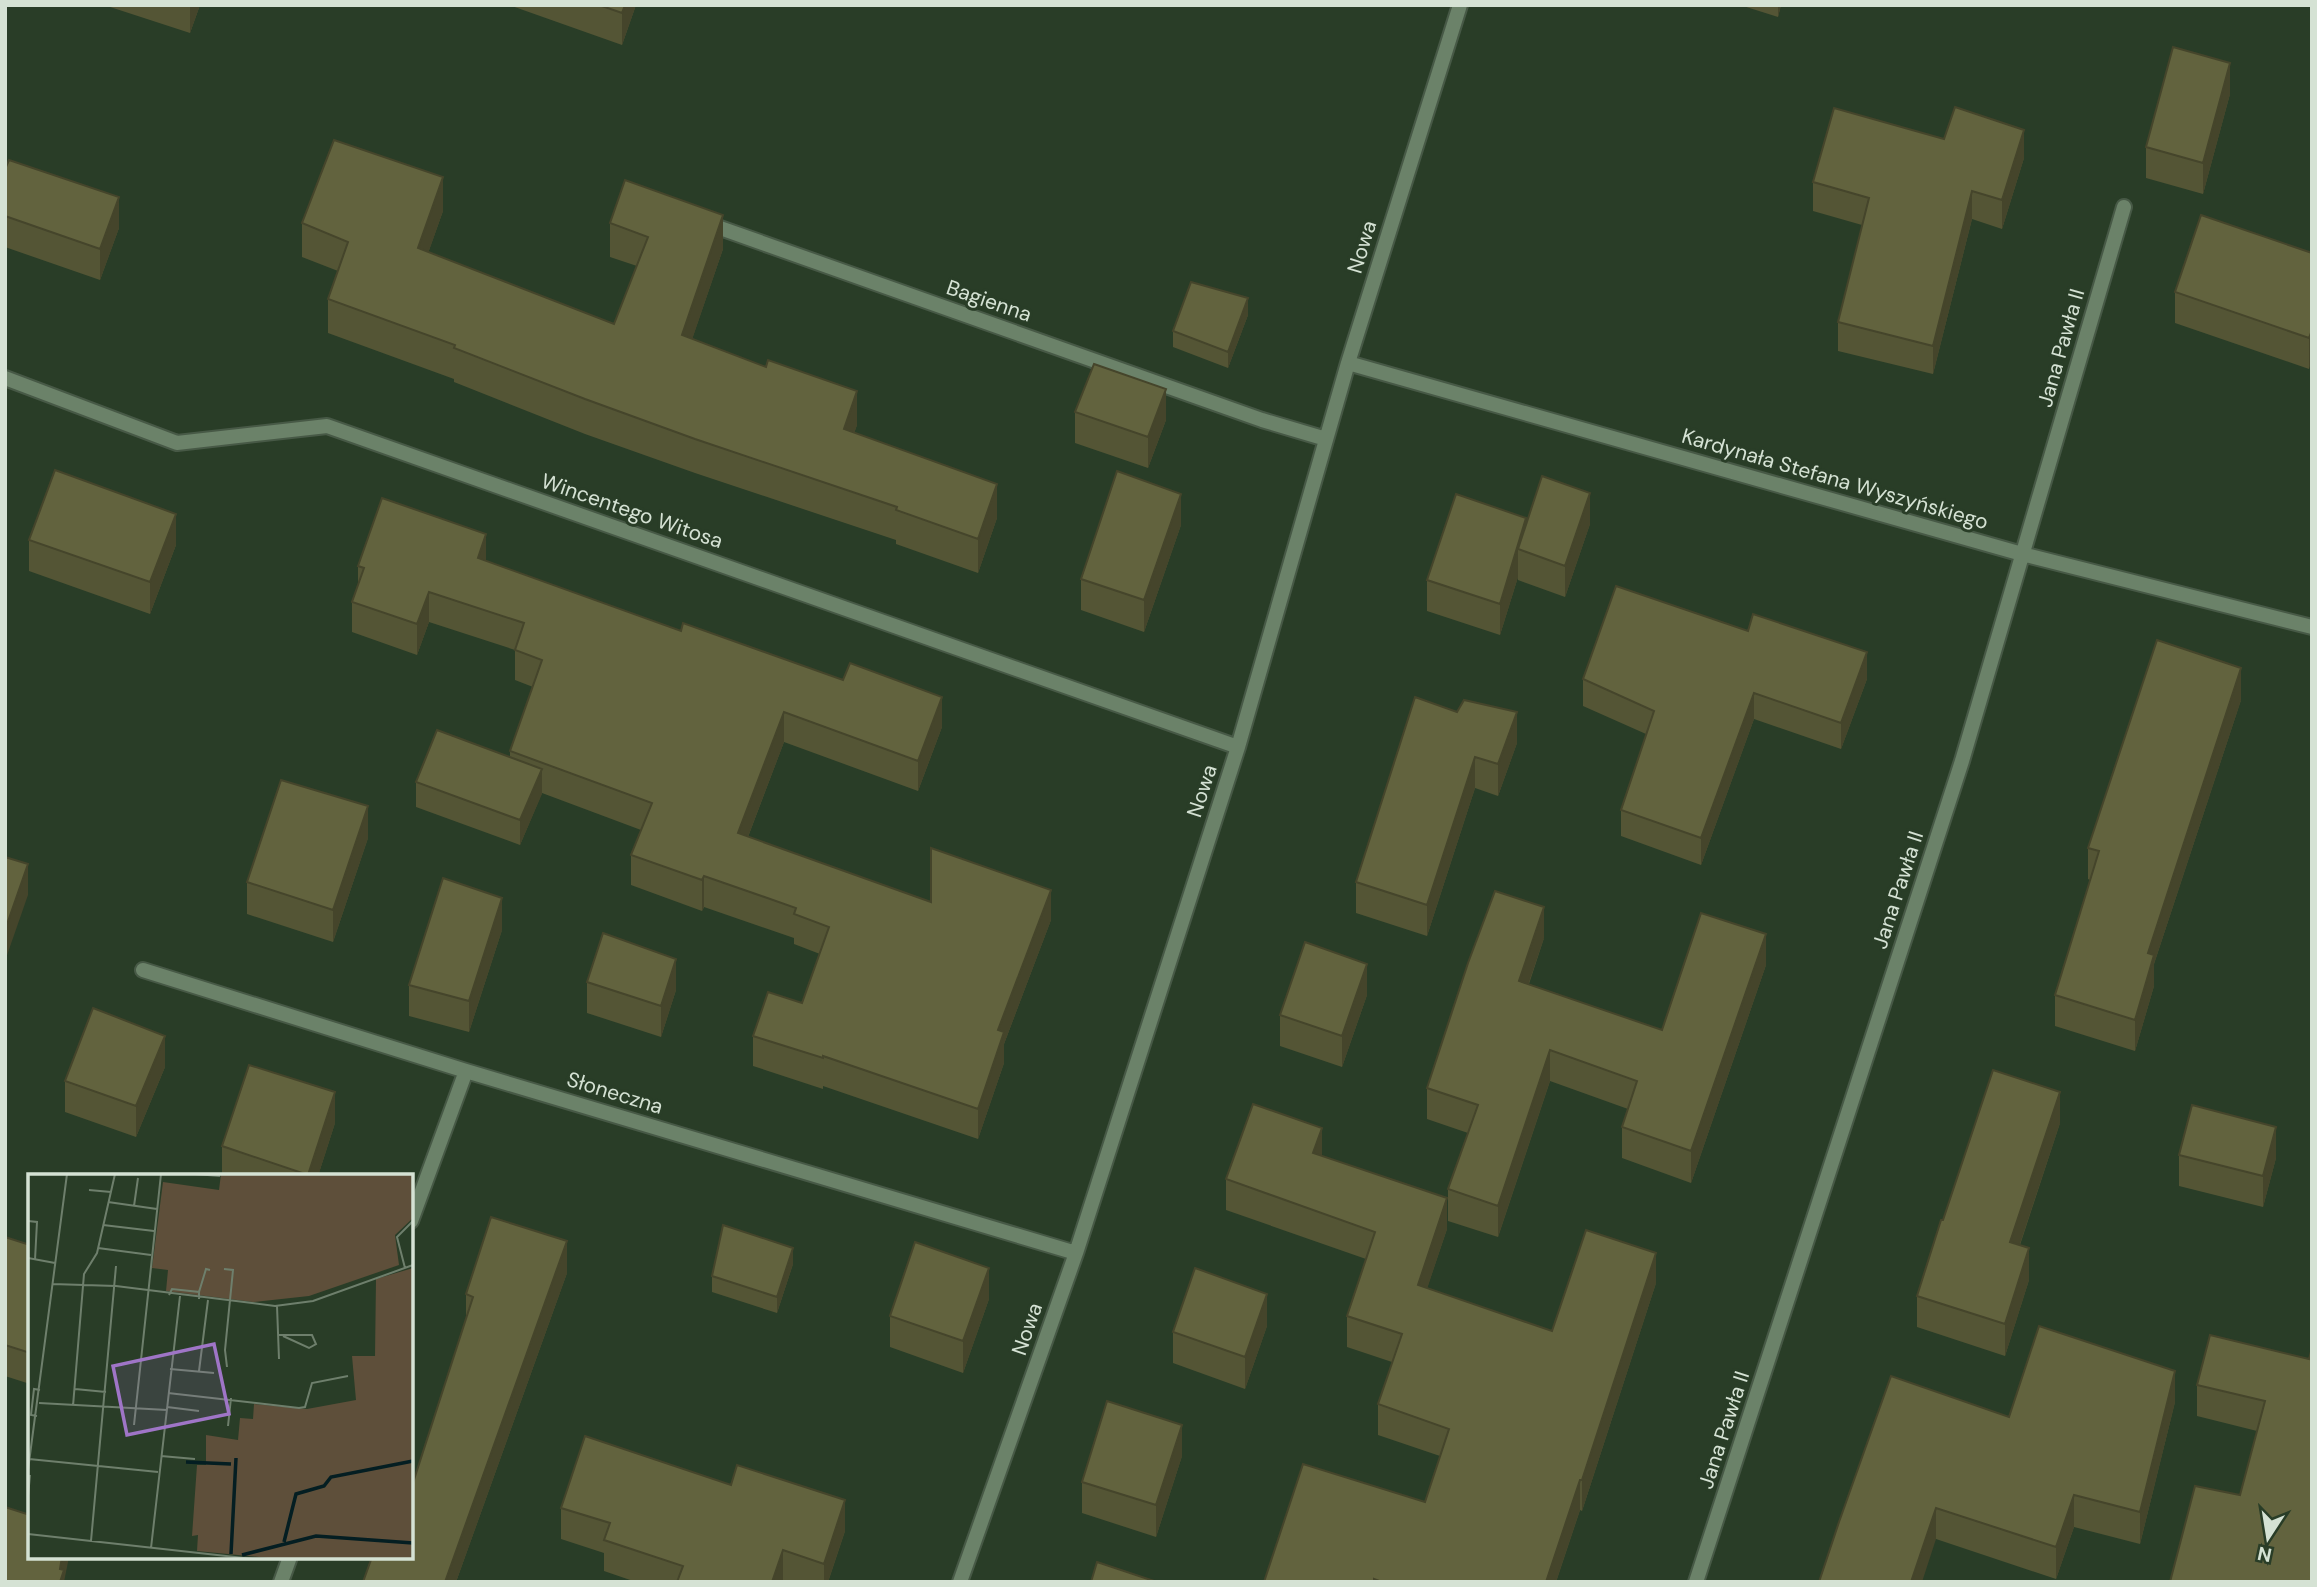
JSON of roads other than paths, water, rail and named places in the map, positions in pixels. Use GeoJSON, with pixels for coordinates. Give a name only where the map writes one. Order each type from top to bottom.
{"type":"FeatureCollection","features":[{"type":"Feature","properties":{"kind":"street","name":"Nowa"},"geometry":{"type":"LineString","coordinates":[[960,1582],[1076,1253],[1238,747],[1348,363],[1460,5]]}},
{"type":"Feature","properties":{"kind":"street","name":"Jana Pawła II"},"geometry":{"type":"LineString","coordinates":[[1696,1582],[1962,761],[2124,207]]}},
{"type":"Feature","properties":{"kind":"street","name":"Bagienna"},"geometry":{"type":"LineString","coordinates":[[691,218],[1262,420],[1326,439]]}},
{"type":"Feature","properties":{"kind":"street","name":"Kardynała Stefana Wyszyńskiego"},"geometry":{"type":"LineString","coordinates":[[1348,363],[2022,554],[2312,627]]}},
{"type":"Feature","properties":{"kind":"street","name":"Wincentego Witosa"},"geometry":{"type":"LineString","coordinates":[[5,378],[177,443],[327,426],[1238,747]]}},
{"type":"Feature","properties":{"kind":"street","name":"Słoneczna"},"geometry":{"type":"LineString","coordinates":[[143,970],[1076,1253]]}},
{"type":"Feature","properties":{"kind":"street"},"geometry":{"type":"LineString","coordinates":[[413,1216],[466,1070]]}},
{"type":"Feature","properties":{"kind":"street"},"geometry":{"type":"LineString","coordinates":[[281,1582],[289,1559]]}}]}
